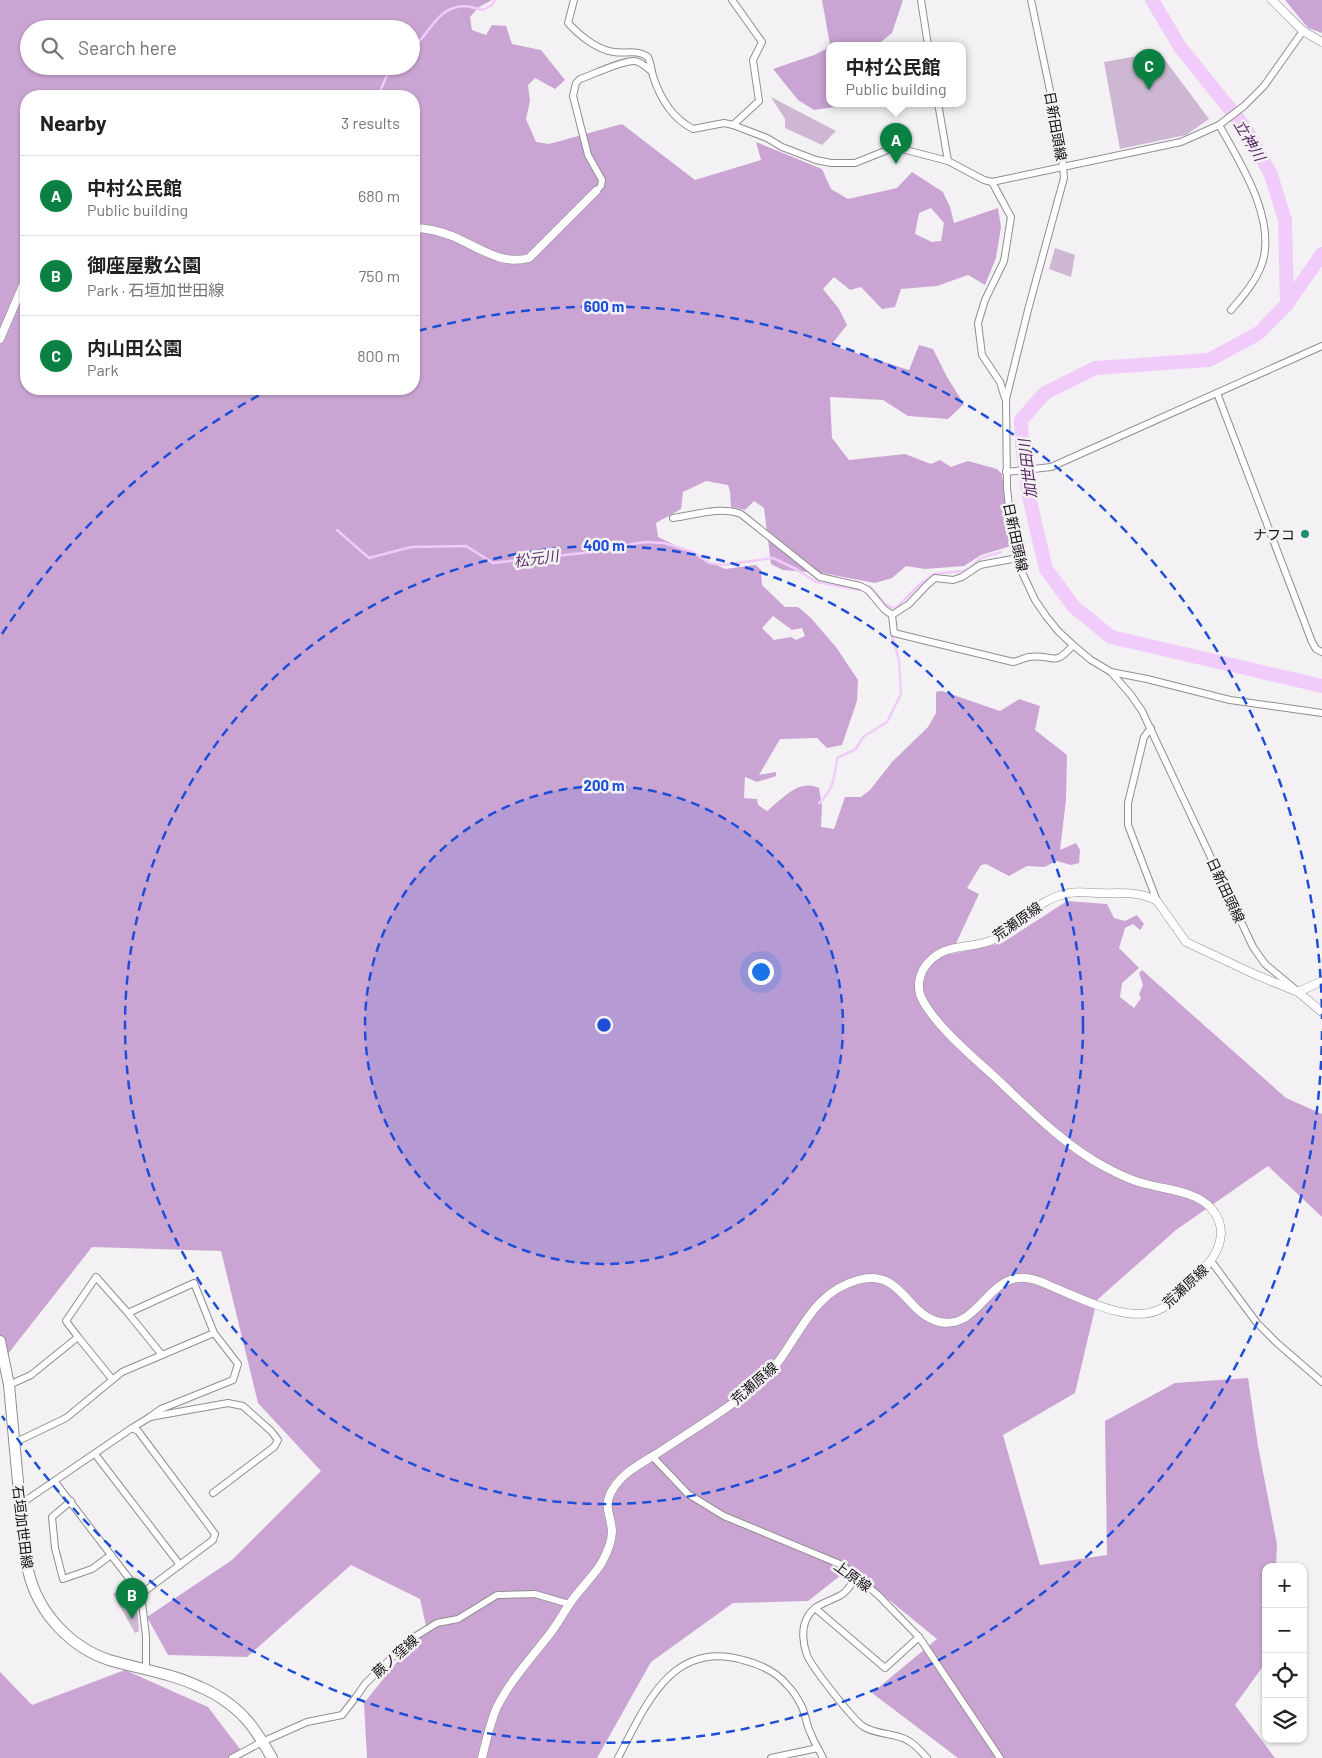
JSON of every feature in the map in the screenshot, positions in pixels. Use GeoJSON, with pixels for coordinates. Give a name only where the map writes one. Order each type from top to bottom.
{"type":"FeatureCollection","features":[{"type":"Feature","properties":{"kind":"main road","name":"石垣加世田線"},"geometry":{"type":"LineString","coordinates":[[0,1340],[9,1385],[19,1506],[29,1574],[44,1610],[70,1639],[86,1649],[108,1660],[146,1668],[202,1687],[221,1699],[244,1717],[272,1758]]}},
{"type":"Feature","properties":{"kind":"street"},"geometry":{"type":"LineString","coordinates":[[574,0],[568,23],[598,48],[616,53],[643,53],[648,56],[664,104],[684,124],[693,129],[724,123],[733,125],[801,155],[831,163],[855,163],[890,149],[902,149],[948,161],[984,180],[992,182],[1181,142],[1222,122],[1246,105],[1264,86],[1303,31]]}},
{"type":"Feature","properties":{"kind":"street"},"geometry":{"type":"LineString","coordinates":[[732,0],[762,42],[753,60],[759,100],[733,125]]}},
{"type":"Feature","properties":{"kind":"street"},"geometry":{"type":"LineString","coordinates":[[921,0],[928,42]]}},
{"type":"Feature","properties":{"kind":"street","name":"日新田頭線"},"geometry":{"type":"LineString","coordinates":[[1031,0],[1061,143],[1064,178],[1006,399],[1010,515],[1021,570],[1035,600],[1058,631],[1091,660],[1111,672],[1142,711],[1253,947],[1264,964],[1322,1012]]}},
{"type":"Feature","properties":{"kind":"street"},"geometry":{"type":"LineString","coordinates":[[1272,0],[1303,31],[1322,42]]}},
{"type":"Feature","properties":{"kind":"street"},"geometry":{"type":"LineString","coordinates":[[420,228],[429,228],[452,236],[499,258],[521,260],[529,258],[601,186],[602,180],[588,155],[581,130],[573,96],[576,83],[580,79],[633,61],[642,64],[652,72]]}},
{"type":"Feature","properties":{"kind":"street"},"geometry":{"type":"LineString","coordinates":[[939,107],[948,161]]}},
{"type":"Feature","properties":{"kind":"street"},"geometry":{"type":"LineString","coordinates":[[1222,122],[1251,184],[1259,206],[1265,246],[1261,267],[1252,285],[1231,310]]}},
{"type":"Feature","properties":{"kind":"street"},"geometry":{"type":"LineString","coordinates":[[992,182],[1011,217],[1004,260],[978,322],[982,355],[1000,382],[1006,399]]}},
{"type":"Feature","properties":{"kind":"street"},"geometry":{"type":"LineString","coordinates":[[0,339],[20,292]]}},
{"type":"Feature","properties":{"kind":"street"},"geometry":{"type":"LineString","coordinates":[[1008,472],[1049,467],[1322,346]]}},
{"type":"Feature","properties":{"kind":"street"},"geometry":{"type":"LineString","coordinates":[[1217,393],[1312,642],[1316,649],[1322,652]]}},
{"type":"Feature","properties":{"kind":"street"},"geometry":{"type":"LineString","coordinates":[[673,518],[722,510],[741,514],[820,577],[860,586],[868,590],[884,610],[892,615]]}},
{"type":"Feature","properties":{"kind":"street"},"geometry":{"type":"LineString","coordinates":[[892,615],[909,604],[936,578],[954,580],[962,577],[980,564],[1018,558]]}},
{"type":"Feature","properties":{"kind":"street"},"geometry":{"type":"LineString","coordinates":[[892,615],[894,633],[1013,662],[1029,657],[1058,659],[1064,656],[1073,645]]}},
{"type":"Feature","properties":{"kind":"street"},"geometry":{"type":"LineString","coordinates":[[1111,672],[1230,700],[1322,713]]}},
{"type":"Feature","properties":{"kind":"street"},"geometry":{"type":"LineString","coordinates":[[1151,728],[1144,737],[1128,803],[1128,825],[1157,901],[1186,942],[1254,974],[1298,992],[1322,981]]}},
{"type":"Feature","properties":{"kind":"street","name":"荒瀬原線"},"geometry":{"type":"LineString","coordinates":[[482,1758],[495,1712],[506,1692],[553,1630],[569,1604],[602,1563],[610,1544],[612,1530],[606,1510],[610,1492],[626,1473],[733,1403],[761,1381],[775,1368],[810,1313],[827,1295],[841,1286],[863,1279],[884,1280],[893,1285],[924,1314],[935,1321],[944,1323],[962,1320],[972,1314],[994,1291],[1007,1281],[1018,1278],[1035,1279],[1108,1309],[1137,1314],[1151,1313],[1172,1301],[1211,1261],[1221,1240],[1221,1225],[1215,1212],[1206,1203],[1190,1195],[1140,1183],[1105,1167],[1072,1146],[958,1043],[921,999],[919,988],[920,978],[924,969],[947,948],[993,940],[1045,902],[1070,893],[1132,893],[1150,897],[1157,901]]}},
{"type":"Feature","properties":{"kind":"street"},"geometry":{"type":"LineString","coordinates":[[1211,1261],[1257,1323],[1322,1382]]}},
{"type":"Feature","properties":{"kind":"street"},"geometry":{"type":"LineString","coordinates":[[112,1379],[66,1322],[96,1277],[162,1355]]}},
{"type":"Feature","properties":{"kind":"street"},"geometry":{"type":"LineString","coordinates":[[19,1506],[161,1409],[233,1380],[238,1364],[214,1333],[194,1282],[128,1313]]}},
{"type":"Feature","properties":{"kind":"street"},"geometry":{"type":"LineString","coordinates":[[14,1443],[66,1418],[122,1372],[214,1333]]}},
{"type":"Feature","properties":{"kind":"street"},"geometry":{"type":"LineString","coordinates":[[9,1385],[31,1375],[78,1337]]}},
{"type":"Feature","properties":{"kind":"street"},"geometry":{"type":"LineString","coordinates":[[150,1417],[228,1403],[243,1406],[272,1431],[278,1440],[274,1447],[213,1493]]}},
{"type":"Feature","properties":{"kind":"street"},"geometry":{"type":"LineString","coordinates":[[132,1428],[138,1431],[215,1534],[213,1540],[141,1594]]}},
{"type":"Feature","properties":{"kind":"street"},"geometry":{"type":"LineString","coordinates":[[95,1454],[180,1565]]}},
{"type":"Feature","properties":{"kind":"street","name":"上原線"},"geometry":{"type":"LineString","coordinates":[[652,1456],[688,1494],[724,1516],[842,1565],[878,1595],[919,1637],[1000,1758]]}},
{"type":"Feature","properties":{"kind":"street"},"geometry":{"type":"LineString","coordinates":[[55,1482],[141,1594],[146,1636],[146,1668]]}},
{"type":"Feature","properties":{"kind":"street"},"geometry":{"type":"LineString","coordinates":[[71,1501],[52,1517],[55,1548],[63,1579],[92,1569],[111,1555]]}},
{"type":"Feature","properties":{"kind":"street"},"geometry":{"type":"LineString","coordinates":[[856,1578],[843,1595],[828,1600],[815,1608],[807,1618],[803,1630],[808,1657],[845,1708],[862,1726],[876,1733],[906,1739],[927,1758]]}},
{"type":"Feature","properties":{"kind":"street","name":"蕨ノ窪線"},"geometry":{"type":"LineString","coordinates":[[232,1758],[307,1722],[342,1715],[365,1684],[411,1639],[437,1623],[458,1619],[497,1595],[535,1594],[569,1604]]}},
{"type":"Feature","properties":{"kind":"street"},"geometry":{"type":"LineString","coordinates":[[815,1608],[885,1668],[919,1637]]}},
{"type":"Feature","properties":{"kind":"street"},"geometry":{"type":"LineString","coordinates":[[618,1758],[659,1686],[681,1666],[700,1658],[729,1656],[768,1669],[788,1684],[801,1705],[810,1734],[823,1758]]}},
{"type":"Feature","properties":{"kind":"street"},"geometry":{"type":"LineString","coordinates":[[771,1758],[818,1748]]}},
{"type":"Feature","properties":{"kind":"shaded area"},"geometry":{"type":"Polygon","coordinates":[[[0,0],[492,0],[479,7],[470,17],[472,30],[486,35],[492,25],[506,26],[512,44],[541,50],[565,80],[555,89],[535,78],[528,85],[530,101],[526,119],[536,142],[549,144],[622,124],[695,180],[761,160],[756,142],[822,169],[831,189],[848,199],[897,188],[912,172],[943,192],[950,207],[954,223],[998,208],[1001,227],[996,258],[985,285],[968,275],[937,286],[901,289],[895,307],[882,309],[861,287],[850,290],[834,277],[823,289],[839,309],[847,325],[831,345],[909,370],[919,345],[933,349],[947,377],[964,404],[948,419],[908,416],[883,400],[830,397],[832,438],[849,460],[905,454],[931,464],[940,460],[951,467],[968,461],[997,469],[1002,474],[1011,546],[981,555],[964,566],[925,569],[906,566],[892,578],[875,583],[822,573],[783,570],[771,564],[764,508],[754,501],[745,510],[731,507],[728,485],[706,481],[683,492],[681,509],[656,523],[658,537],[725,569],[756,565],[761,570],[762,585],[785,607],[798,607],[810,617],[836,647],[858,680],[857,701],[842,745],[827,748],[817,738],[780,739],[759,775],[776,772],[776,776],[757,782],[745,777],[744,798],[757,799],[758,805],[767,811],[791,791],[805,786],[819,788],[822,807],[821,827],[834,829],[845,797],[861,797],[870,790],[892,762],[928,727],[936,713],[936,692],[942,691],[1000,711],[1019,699],[1040,706],[1035,730],[1067,755],[1066,800],[1060,850],[1076,843],[1080,850],[1079,863],[1071,865],[1057,861],[1044,867],[1027,866],[1009,876],[986,864],[981,865],[967,888],[979,894],[951,954],[1002,943],[1067,901],[1107,904],[1114,918],[1125,921],[1137,915],[1144,924],[1140,930],[1133,924],[1125,928],[1119,948],[1139,968],[1122,983],[1120,997],[1134,1008],[1141,998],[1139,994],[1143,985],[1139,973],[1142,970],[1286,1098],[1322,1114],[1322,1217],[1268,1166],[1176,1230],[1097,1300],[1075,1393],[1003,1435],[1040,1565],[1107,1555],[1105,1421],[1175,1383],[1248,1378],[1258,1446],[1277,1544],[1276,1563],[1262,1563],[1262,1668],[1235,1705],[1275,1758],[958,1758],[872,1693],[937,1639],[850,1568],[808,1601],[733,1603],[651,1662],[597,1758],[367,1758],[364,1703],[426,1626],[420,1599],[351,1565],[247,1657],[168,1655],[147,1617],[232,1560],[321,1471],[258,1403],[221,1251],[92,1247],[0,1364],[0,0]],[[931,208],[919,213],[915,234],[932,242],[941,241],[944,223],[931,208]],[[773,616],[762,628],[774,640],[791,637],[796,640],[805,636],[802,628],[792,630],[773,616]]]}},
{"type":"Feature","properties":{"kind":"shaded area"},"geometry":{"type":"Polygon","coordinates":[[[822,0],[903,0],[892,33],[881,42],[829,42],[822,0]]]}},
{"type":"Feature","properties":{"kind":"shaded area"},"geometry":{"type":"Polygon","coordinates":[[[1285,0],[1322,0],[1322,33],[1308,28],[1285,0]]]}},
{"type":"Feature","properties":{"kind":"shaded area"},"geometry":{"type":"Polygon","coordinates":[[[826,49],[826,107],[834,107],[814,110],[798,100],[773,69],[826,49]]]}},
{"type":"Feature","properties":{"kind":"shaded area"},"geometry":{"type":"Polygon","coordinates":[[[1159,52],[1209,119],[1186,135],[1120,149],[1104,62],[1159,52]]]}},
{"type":"Feature","properties":{"kind":"shaded area"},"geometry":{"type":"Polygon","coordinates":[[[771,97],[836,131],[822,145],[785,128],[785,119],[771,97]]]}},
{"type":"Feature","properties":{"kind":"shaded area"},"geometry":{"type":"Polygon","coordinates":[[[1055,248],[1075,255],[1071,277],[1049,269],[1055,248]]]}},
{"type":"Feature","properties":{"kind":"shaded area"},"geometry":{"type":"Polygon","coordinates":[[[127,1584],[137,1606],[139,1631],[135,1633],[113,1594],[127,1584]]]}},
{"type":"Feature","properties":{"kind":"shaded area"},"geometry":{"type":"Polygon","coordinates":[[[125,1670],[208,1707],[243,1753],[235,1758],[0,1758],[0,1672],[32,1705],[125,1670]]]}},
{"type":"Feature","properties":{"kind":"waterway"},"geometry":{"type":"LineString","coordinates":[[420,40],[440,16],[447,11],[464,6],[483,10],[492,5],[495,0]]}},
{"type":"Feature","properties":{"kind":"waterway","name":"立神川"},"geometry":{"type":"LineString","coordinates":[[1152,0],[1180,47],[1246,129],[1271,175],[1285,220],[1287,304]]}},
{"type":"Feature","properties":{"kind":"waterway"},"geometry":{"type":"LineString","coordinates":[[381,90],[387,75]]}},
{"type":"Feature","properties":{"kind":"waterway","name":"加世田川"},"geometry":{"type":"LineString","coordinates":[[1322,254],[1287,304],[1259,333],[1209,360],[1095,368],[1045,393],[1021,420],[1029,497],[1046,569],[1074,607],[1111,637],[1322,686]]}},
{"type":"Feature","properties":{"kind":"waterway","name":"松元川"},"geometry":{"type":"LineString","coordinates":[[337,530],[369,558],[411,547],[466,546],[493,563],[583,553],[644,542],[664,543],[693,552],[709,563],[723,565],[773,558],[796,569],[816,582],[859,590]]}},
{"type":"Feature","properties":{"kind":"waterway","name":"松元川"},"geometry":{"type":"LineString","coordinates":[[866,586],[871,587],[885,604],[895,609],[920,584],[934,574],[963,571],[969,569],[981,558],[1001,552]]}},
{"type":"Feature","properties":{"kind":"waterway"},"geometry":{"type":"LineString","coordinates":[[819,803],[830,788],[837,758],[856,749],[863,737],[887,722],[901,694],[899,660],[892,636]]}},
{"type":"Feature","properties":{"kind":"place","name":"内山田公園"},"geometry":{"type":"Point","coordinates":[1149,90]}},
{"type":"Feature","properties":{"kind":"place","name":"中村公民館"},"geometry":{"type":"Point","coordinates":[896,164]}},
{"type":"Feature","properties":{"kind":"place","name":"ナフコ"},"geometry":{"type":"Point","coordinates":[1305,534]}},
{"type":"Feature","properties":{"kind":"place","name":"御座屋敷公園"},"geometry":{"type":"Point","coordinates":[132,1619]}}]}
